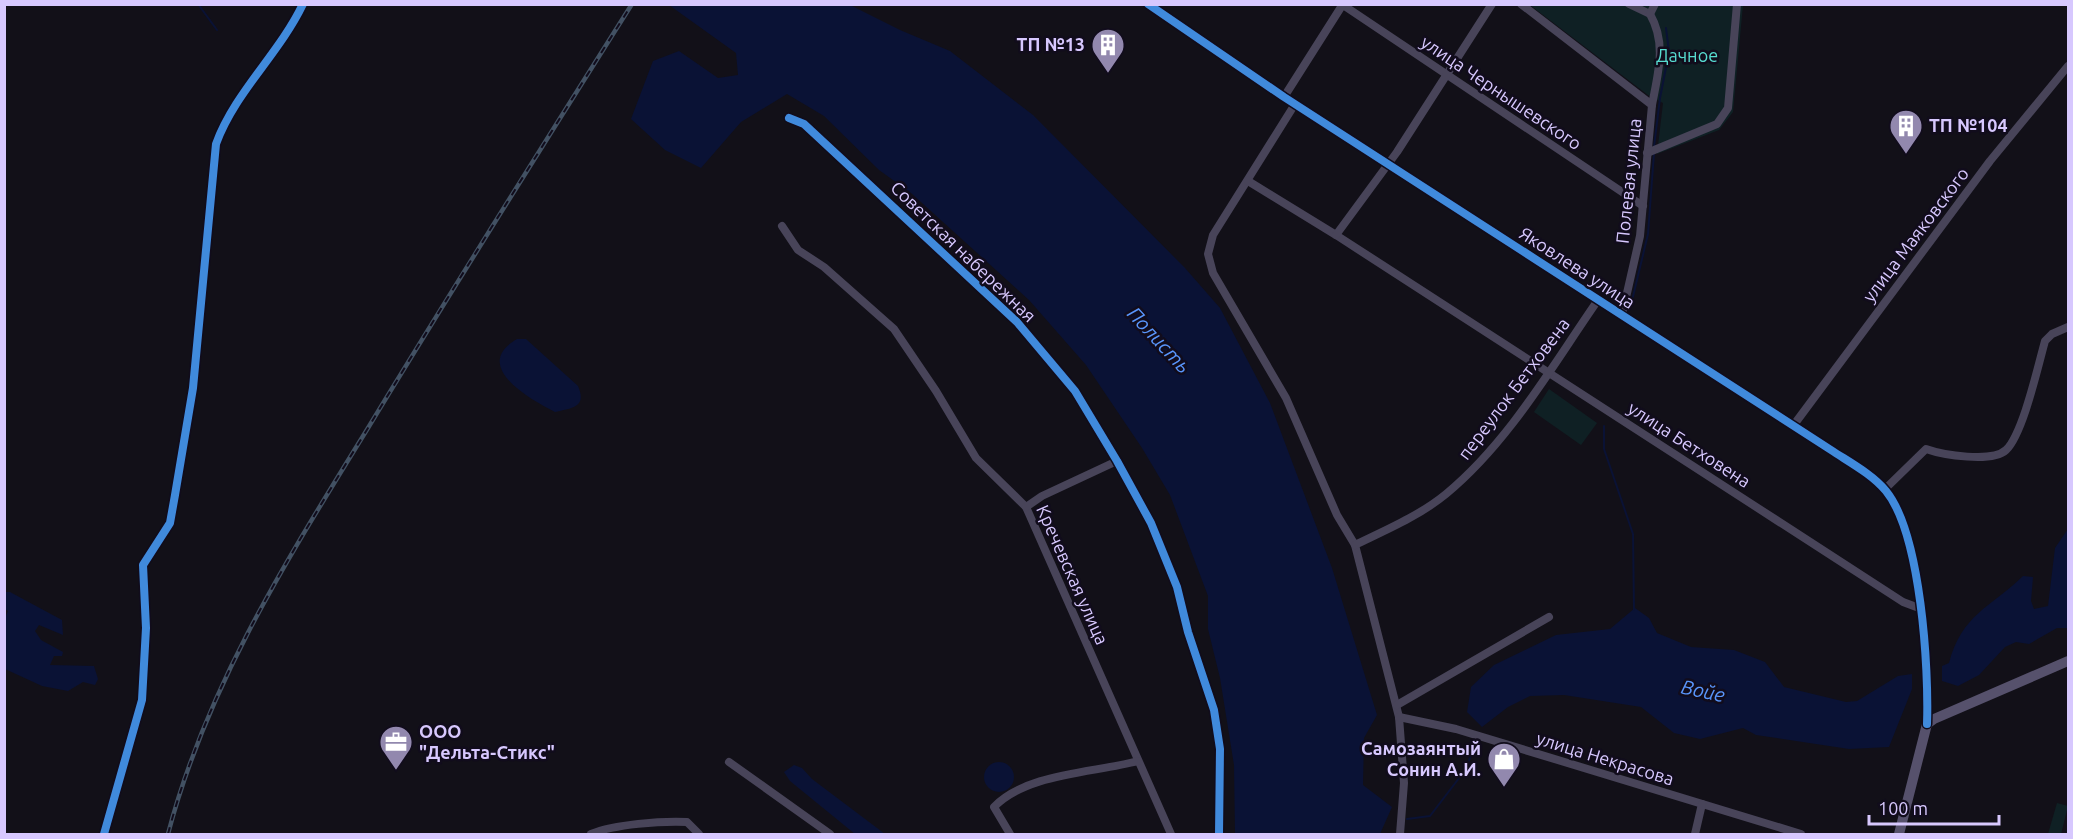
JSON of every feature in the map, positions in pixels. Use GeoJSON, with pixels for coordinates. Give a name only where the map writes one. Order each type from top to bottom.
{"type":"FeatureCollection","features":[{"type":"Feature","properties":{"kind":"main road"},"geometry":{"type":"LineString","coordinates":[[1899,834],[1927,724],[2068,661]]}},
{"type":"Feature","properties":{"kind":"street"},"geometry":{"type":"LineString","coordinates":[[104,834],[142,700],[146,628],[143,565],[170,523],[193,388],[216,144],[228,116],[294,23],[303,4]]}},
{"type":"Feature","properties":{"kind":"street","name":"Яковлева улица"},"geometry":{"type":"LineString","coordinates":[[1148,4],[1284,97],[1831,450],[1885,489],[1894,503],[1909,542],[1919,608]]}},
{"type":"Feature","properties":{"kind":"street"},"geometry":{"type":"LineString","coordinates":[[1336,235],[1388,163],[1492,4]]}},
{"type":"Feature","properties":{"kind":"street","name":"Полевая улица"},"geometry":{"type":"LineString","coordinates":[[1521,4],[1652,105],[1640,236],[1622,315]]}},
{"type":"Feature","properties":{"kind":"street"},"geometry":{"type":"LineString","coordinates":[[1629,4],[1650,14],[1660,35],[1661,56],[1652,105]]}},
{"type":"Feature","properties":{"kind":"street"},"geometry":{"type":"LineString","coordinates":[[1650,14],[1655,4]]}},
{"type":"Feature","properties":{"kind":"street"},"geometry":{"type":"LineString","coordinates":[[1647,153],[1717,124],[1728,108],[1737,4]]}},
{"type":"Feature","properties":{"kind":"street"},"geometry":{"type":"LineString","coordinates":[[1284,97],[1343,5]]}},
{"type":"Feature","properties":{"kind":"street","name":"улица Чернышевского"},"geometry":{"type":"LineString","coordinates":[[1343,5],[1643,206]]}},
{"type":"Feature","properties":{"kind":"street","name":"улица Маяковского"},"geometry":{"type":"LineString","coordinates":[[1792,426],[1990,161],[2068,66]]}},
{"type":"Feature","properties":{"kind":"street"},"geometry":{"type":"LineString","coordinates":[[1295,104],[1213,235],[1208,254],[1213,273],[1287,398],[1337,514],[1355,545],[1399,717],[1404,783],[1400,834]]}},
{"type":"Feature","properties":{"kind":"street","name":"Советская набережная"},"geometry":{"type":"LineString","coordinates":[[789,118],[804,124],[1017,322],[1075,391],[1151,523],[1177,587],[1188,632],[1214,710],[1220,749],[1219,834]]}},
{"type":"Feature","properties":{"kind":"street","name":"улица Бетховена"},"geometry":{"type":"LineString","coordinates":[[1248,182],[1336,235],[1547,374],[1903,602],[1919,608]]}},
{"type":"Feature","properties":{"kind":"street","name":"Кречевская улица"},"geometry":{"type":"LineString","coordinates":[[782,226],[798,250],[824,267],[894,329],[936,391],[976,458],[1026,507],[1171,834]]}},
{"type":"Feature","properties":{"kind":"street","name":"переулок Бетховена"},"geometry":{"type":"LineString","coordinates":[[1355,545],[1413,517],[1454,487],[1497,442],[1598,300]]}},
{"type":"Feature","properties":{"kind":"street"},"geometry":{"type":"LineString","coordinates":[[1885,489],[1926,449],[1941,454],[1993,457],[2006,450],[2016,436],[2045,341],[2052,334],[2068,327]]}},
{"type":"Feature","properties":{"kind":"street"},"geometry":{"type":"LineString","coordinates":[[1026,507],[1042,496],[1117,461]]}},
{"type":"Feature","properties":{"kind":"street"},"geometry":{"type":"LineString","coordinates":[[1919,608],[1926,649],[1927,724]]}},
{"type":"Feature","properties":{"kind":"street"},"geometry":{"type":"LineString","coordinates":[[1396,705],[1549,617]]}},
{"type":"Feature","properties":{"kind":"street","name":"улица Некрасова"},"geometry":{"type":"LineString","coordinates":[[1399,717],[1456,729],[1801,834]]}},
{"type":"Feature","properties":{"kind":"street"},"geometry":{"type":"LineString","coordinates":[[1010,834],[994,807],[1005,796],[1028,785],[1138,761]]}},
{"type":"Feature","properties":{"kind":"street"},"geometry":{"type":"LineString","coordinates":[[729,762],[830,834]]}},
{"type":"Feature","properties":{"kind":"street"},"geometry":{"type":"LineString","coordinates":[[1695,834],[1702,804]]}},
{"type":"Feature","properties":{"kind":"street"},"geometry":{"type":"LineString","coordinates":[[591,834],[618,826],[670,821],[687,822],[699,834]]}},
{"type":"Feature","properties":{"kind":"green space","name":"Дачное"},"geometry":{"type":"Polygon","coordinates":[[[1530,5],[1743,5],[1733,112],[1719,130],[1657,154],[1663,103],[1648,95],[1530,5]]]}},
{"type":"Feature","properties":{"kind":"green space"},"geometry":{"type":"Polygon","coordinates":[[[1549,389],[1597,423],[1581,445],[1534,412],[1549,389]]]}},
{"type":"Feature","properties":{"kind":"green space"},"geometry":{"type":"Polygon","coordinates":[[[2057,803],[2068,806],[2061,834],[2048,834],[2057,803]]]}},
{"type":"Feature","properties":{"kind":"water","name":"Полисть"},"geometry":{"type":"Polygon","coordinates":[[[669,5],[850,5],[900,30],[950,51],[1033,115],[1185,268],[1220,308],[1270,403],[1332,568],[1377,715],[1364,738],[1363,785],[1392,807],[1380,834],[1235,834],[1234,765],[1220,678],[1208,629],[1208,596],[1170,495],[1142,448],[1086,365],[1029,300],[911,193],[879,170],[824,116],[787,94],[741,122],[701,168],[665,150],[631,119],[653,61],[679,51],[718,78],[738,75],[736,53],[669,5]]]}},
{"type":"Feature","properties":{"kind":"water"},"geometry":{"type":"Polygon","coordinates":[[[517,339],[526,339],[578,386],[581,398],[577,405],[555,412],[520,391],[509,381],[502,371],[500,360],[504,349],[517,339]]]}},
{"type":"Feature","properties":{"kind":"water"},"geometry":{"type":"Polygon","coordinates":[[[2068,529],[2068,628],[2057,628],[2029,644],[2016,642],[2005,647],[1979,675],[1958,686],[1942,681],[1942,666],[1949,663],[1961,633],[1969,622],[2023,576],[2033,577],[2031,601],[2034,609],[2048,606],[2055,548],[2068,529]]]}},
{"type":"Feature","properties":{"kind":"water"},"geometry":{"type":"Polygon","coordinates":[[[5,592],[10,592],[62,620],[63,635],[39,625],[35,631],[41,640],[63,652],[62,656],[54,656],[50,665],[94,666],[98,679],[95,685],[83,682],[68,691],[42,686],[5,669],[5,618],[8,611],[5,609],[5,592]]]}},
{"type":"Feature","properties":{"kind":"water"},"geometry":{"type":"Polygon","coordinates":[[[1635,608],[1649,618],[1657,633],[1691,647],[1734,650],[1765,662],[1784,687],[1846,702],[1857,701],[1898,676],[1912,674],[1912,689],[1889,747],[1849,749],[1756,735],[1743,728],[1700,739],[1674,733],[1641,707],[1564,695],[1530,696],[1508,707],[1482,727],[1467,712],[1471,687],[1494,665],[1556,635],[1610,629],[1635,608]]]}},
{"type":"Feature","properties":{"kind":"water"},"geometry":{"type":"Polygon","coordinates":[[[999,762],[1010,766],[1014,777],[1010,788],[999,792],[988,788],[984,777],[988,766],[999,762]]]}},
{"type":"Feature","properties":{"kind":"water"},"geometry":{"type":"Polygon","coordinates":[[[794,765],[802,768],[812,779],[885,834],[855,834],[790,781],[784,772],[794,765]]]}},
{"type":"Feature","properties":{"kind":"waterway"},"geometry":{"type":"LineString","coordinates":[[198,4],[217,30]]}},
{"type":"Feature","properties":{"kind":"waterway"},"geometry":{"type":"LineString","coordinates":[[1654,147],[1669,52],[1666,28]]}},
{"type":"Feature","properties":{"kind":"waterway"},"geometry":{"type":"LineString","coordinates":[[1630,309],[1648,234],[1654,153]]}},
{"type":"Feature","properties":{"kind":"waterway"},"geometry":{"type":"LineString","coordinates":[[1604,426],[1604,449],[1633,534],[1634,610]]}},
{"type":"Feature","properties":{"kind":"waterway","name":"Войе"},"geometry":{"type":"LineString","coordinates":[[1407,819],[1430,816],[1466,769],[1474,746]]}},
{"type":"Feature","properties":{"kind":"railway"},"geometry":{"type":"LineString","coordinates":[[168,834],[204,726],[227,674],[280,574],[433,322],[632,4]]}},
{"type":"Feature","properties":{"kind":"cycle path"},"geometry":{"type":"LineString","coordinates":[[104,834],[142,700],[146,628],[143,565],[170,523],[193,388],[216,144],[234,107],[282,40],[303,4]]}},
{"type":"Feature","properties":{"kind":"cycle path"},"geometry":{"type":"LineString","coordinates":[[1148,4],[1284,97],[1853,464],[1880,485],[1898,511],[1915,569],[1924,637],[1927,724]]}},
{"type":"Feature","properties":{"kind":"cycle path"},"geometry":{"type":"LineString","coordinates":[[789,118],[804,124],[1017,322],[1075,391],[1151,523],[1177,587],[1188,632],[1214,710],[1220,749],[1219,834]]}},
{"type":"Feature","properties":{"kind":"place","name":"ТП №13"},"geometry":{"type":"Point","coordinates":[1108,74]}},
{"type":"Feature","properties":{"kind":"place","name":"ТП №104"},"geometry":{"type":"Point","coordinates":[1906,155]}},
{"type":"Feature","properties":{"kind":"place","name":"ООО \"Дельта-Стикс\""},"geometry":{"type":"Point","coordinates":[396,771]}},
{"type":"Feature","properties":{"kind":"place","name":"Самозаянтый Сонин А.И."},"geometry":{"type":"Point","coordinates":[1504,788]}}]}
